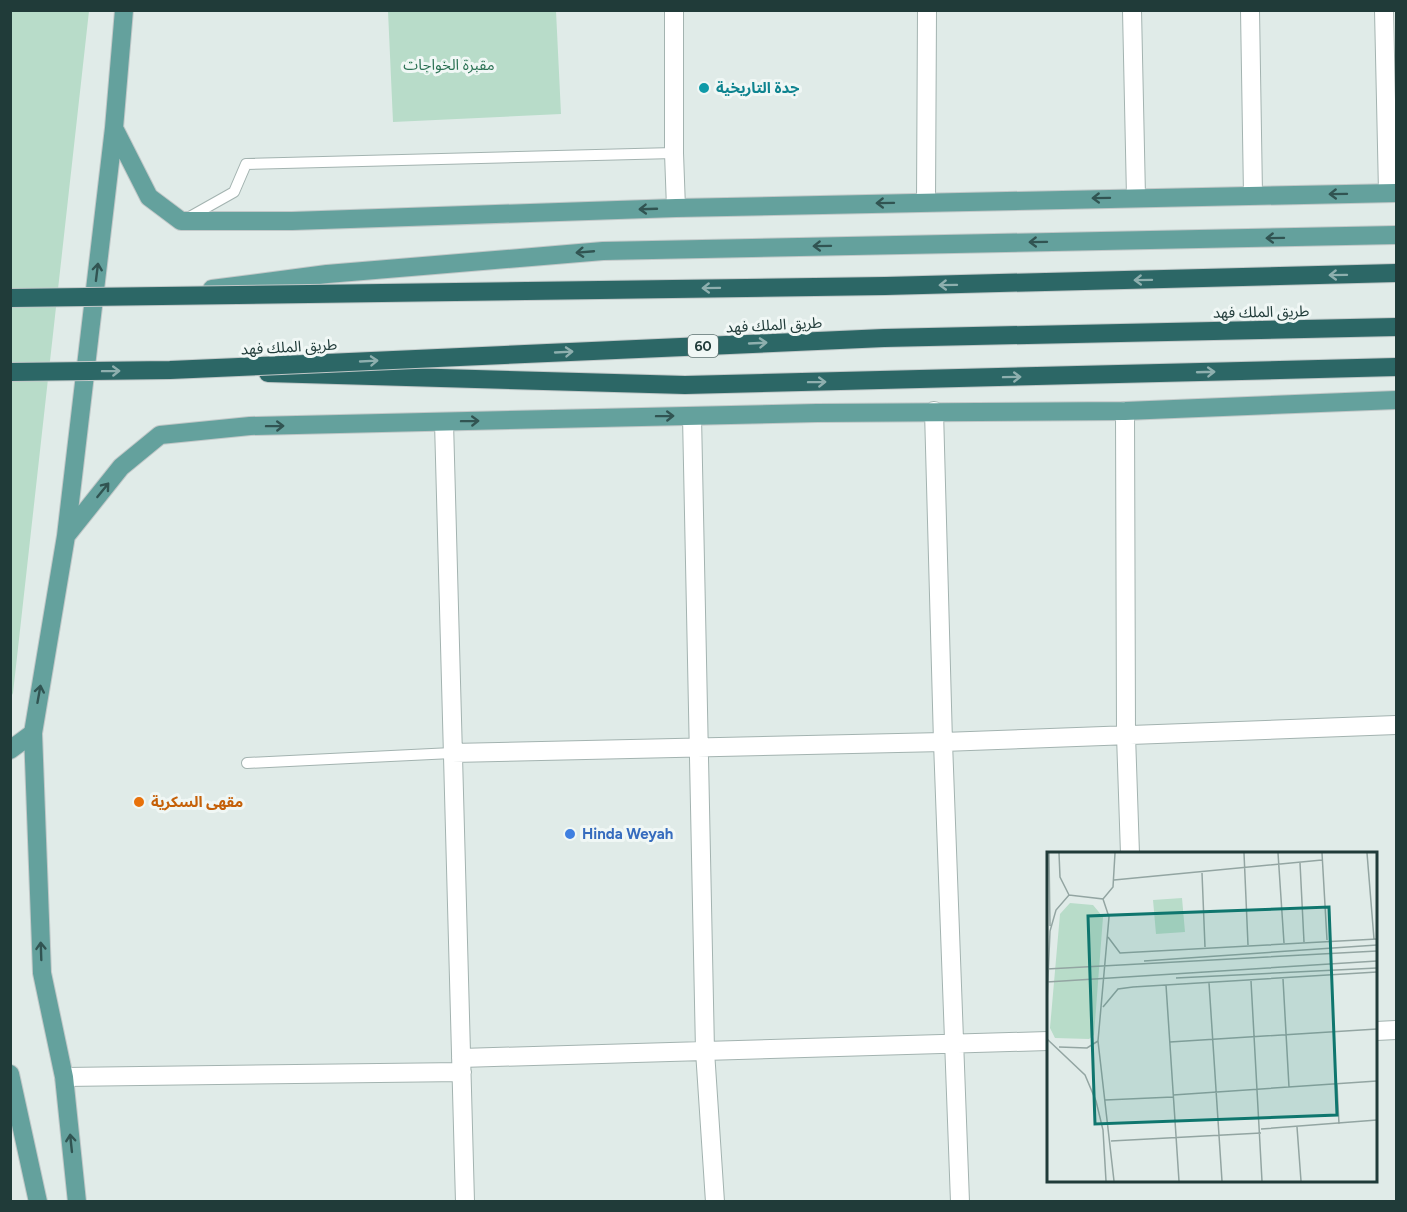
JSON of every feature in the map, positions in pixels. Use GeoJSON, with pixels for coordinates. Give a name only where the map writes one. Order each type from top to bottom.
{"type":"FeatureCollection","features":[{"type":"Feature","properties":{"kind":"highway"},"geometry":{"type":"LineString","coordinates":[[10,298],[885,286],[1396,273]]}},
{"type":"Feature","properties":{"kind":"highway","name":"طريق الملك فهد"},"geometry":{"type":"LineString","coordinates":[[10,372],[170,370],[884,338],[1396,327]]}},
{"type":"Feature","properties":{"kind":"highway"},"geometry":{"type":"LineString","coordinates":[[170,370],[685,385],[1396,367]]}},
{"type":"Feature","properties":{"kind":"main road"},"geometry":{"type":"LineString","coordinates":[[77,1202],[64,1077],[42,973],[33,733],[66,536],[114,128],[124,10]]}},
{"type":"Feature","properties":{"kind":"main road"},"geometry":{"type":"LineString","coordinates":[[114,128],[149,197],[182,221],[292,221],[676,208],[1392,192]]}},
{"type":"Feature","properties":{"kind":"main road"},"geometry":{"type":"LineString","coordinates":[[173,294],[327,274],[603,250],[1396,235]]}},
{"type":"Feature","properties":{"kind":"main road"},"geometry":{"type":"LineString","coordinates":[[66,536],[121,467],[160,435],[250,426],[934,411],[1125,411],[1396,400]]}},
{"type":"Feature","properties":{"kind":"main road"},"geometry":{"type":"LineString","coordinates":[[10,750],[33,733]]}},
{"type":"Feature","properties":{"kind":"main road"},"geometry":{"type":"LineString","coordinates":[[10,1074],[38,1202]]}},
{"type":"Feature","properties":{"kind":"street"},"geometry":{"type":"LineString","coordinates":[[674,10],[676,208]]}},
{"type":"Feature","properties":{"kind":"street"},"geometry":{"type":"LineString","coordinates":[[926,202],[927,10]]}},
{"type":"Feature","properties":{"kind":"street"},"geometry":{"type":"LineString","coordinates":[[1132,10],[1136,197]]}},
{"type":"Feature","properties":{"kind":"street"},"geometry":{"type":"LineString","coordinates":[[1250,10],[1253,195]]}},
{"type":"Feature","properties":{"kind":"street"},"geometry":{"type":"LineString","coordinates":[[1384,10],[1392,192]]}},
{"type":"Feature","properties":{"kind":"street"},"geometry":{"type":"LineString","coordinates":[[934,411],[943,742],[960,1202]]}},
{"type":"Feature","properties":{"kind":"street"},"geometry":{"type":"LineString","coordinates":[[1125,411],[1125,735],[1130,852]]}},
{"type":"Feature","properties":{"kind":"street"},"geometry":{"type":"LineString","coordinates":[[692,416],[705,1051],[715,1202]]}},
{"type":"Feature","properties":{"kind":"street"},"geometry":{"type":"LineString","coordinates":[[444,422],[465,1202]]}},
{"type":"Feature","properties":{"kind":"street"},"geometry":{"type":"LineString","coordinates":[[452,753],[943,742],[1396,725]]}},
{"type":"Feature","properties":{"kind":"street"},"geometry":{"type":"LineString","coordinates":[[1377,1031],[1396,1030]]}},
{"type":"Feature","properties":{"kind":"street"},"geometry":{"type":"LineString","coordinates":[[64,1077],[461,1065],[705,1051],[1047,1041]]}},
{"type":"Feature","properties":{"kind":"lane"},"geometry":{"type":"LineString","coordinates":[[182,221],[234,192],[246,164],[674,153]]}},
{"type":"Feature","properties":{"kind":"lane"},"geometry":{"type":"LineString","coordinates":[[247,763],[452,753]]}},
{"type":"Feature","properties":{"kind":"green space"},"geometry":{"type":"Polygon","coordinates":[[[11,11],[89,11],[11,697],[11,11]]]}},
{"type":"Feature","properties":{"kind":"green space","name":"مقبرة الخواجات"},"geometry":{"type":"Polygon","coordinates":[[[388,11],[556,11],[561,114],[393,122],[388,11]]]}},
{"type":"Feature","properties":{"kind":"place","name":"جدة التاريخية"},"geometry":{"type":"Point","coordinates":[704,88]}},
{"type":"Feature","properties":{"kind":"place","name":"مقهى السكرية"},"geometry":{"type":"Point","coordinates":[139,802]}},
{"type":"Feature","properties":{"kind":"place","name":"Hinda Weyah"},"geometry":{"type":"Point","coordinates":[570,834]}}]}
